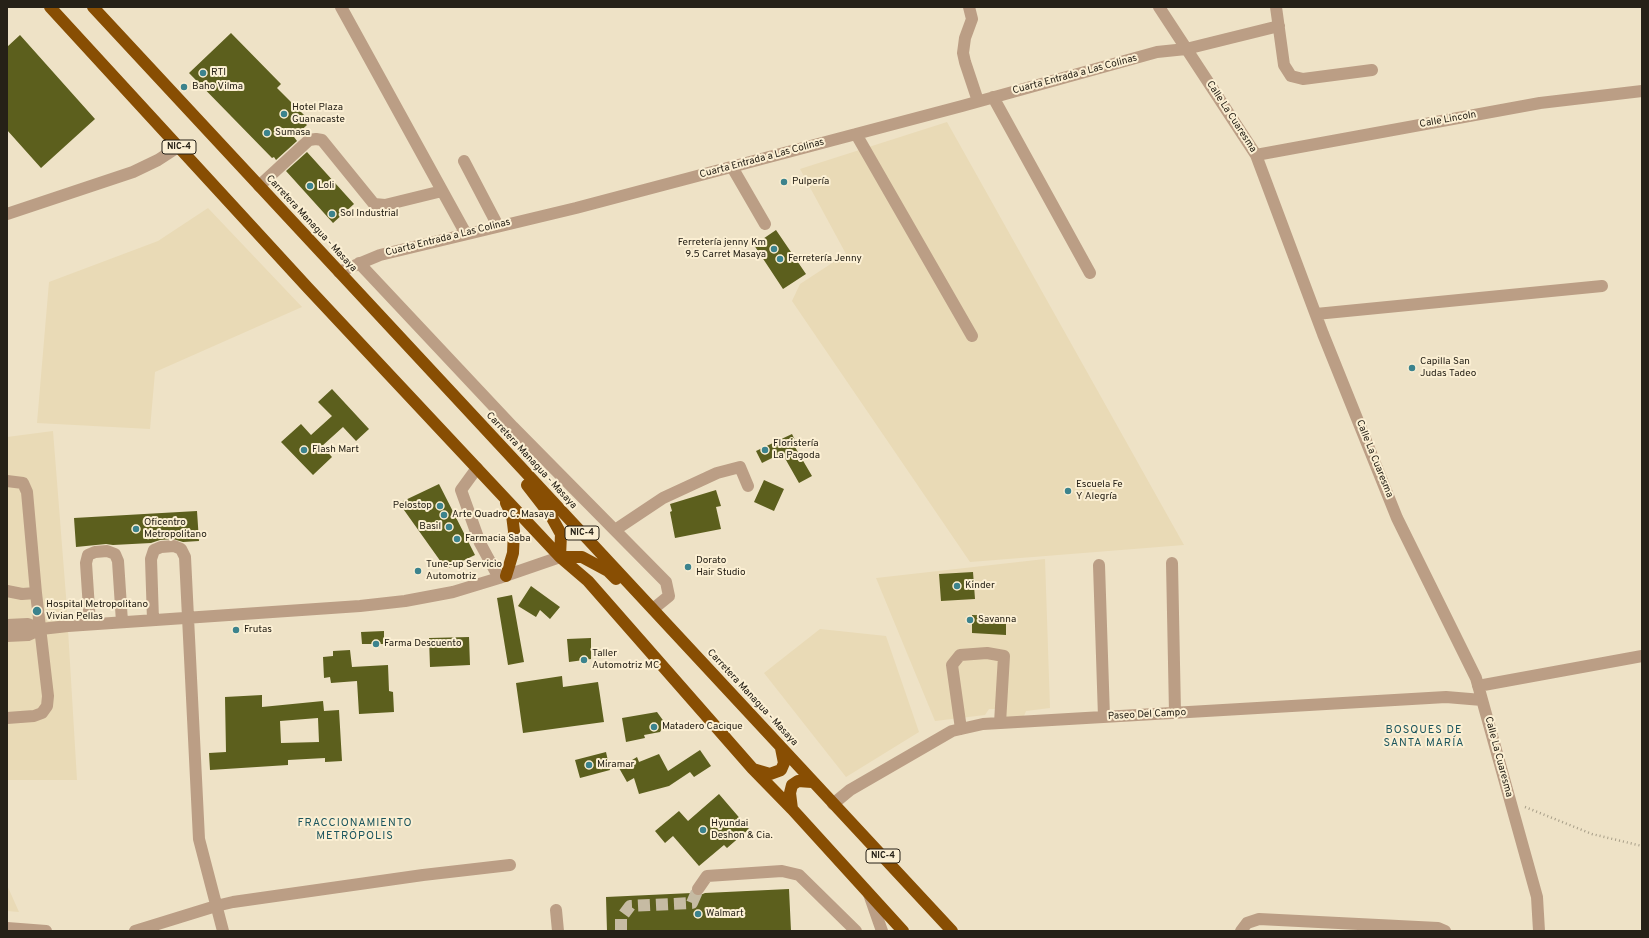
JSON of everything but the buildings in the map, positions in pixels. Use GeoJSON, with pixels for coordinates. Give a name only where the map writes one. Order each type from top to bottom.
{"type":"FeatureCollection","features":[{"type":"Feature","properties":{"kind":"highway","name":"NIC-4"},"geometry":{"type":"LineString","coordinates":[[50,7],[178,147],[560,557],[588,581],[752,768],[792,809],[903,931]]}},
{"type":"Feature","properties":{"kind":"highway","name":"Carretera Managua - Masaya"},"geometry":{"type":"LineString","coordinates":[[93,7],[952,931]]}},
{"type":"Feature","properties":{"kind":"highway"},"geometry":{"type":"LineString","coordinates":[[506,452],[518,473],[555,522],[561,534],[560,557],[582,557],[608,571],[638,601],[652,608]]}},
{"type":"Feature","properties":{"kind":"highway"},"geometry":{"type":"LineString","coordinates":[[499,490],[512,515],[514,531],[513,553],[502,577]]}},
{"type":"Feature","properties":{"kind":"highway"},"geometry":{"type":"LineString","coordinates":[[752,768],[770,774],[779,772],[783,768],[784,763],[781,747]]}},
{"type":"Feature","properties":{"kind":"highway"},"geometry":{"type":"LineString","coordinates":[[792,809],[790,793],[792,785],[798,781],[812,782]]}},
{"type":"Feature","properties":{"kind":"street"},"geometry":{"type":"LineString","coordinates":[[341,7],[466,234]]}},
{"type":"Feature","properties":{"kind":"street"},"geometry":{"type":"LineString","coordinates":[[969,7],[972,19],[965,38],[963,53],[978,101]]}},
{"type":"Feature","properties":{"kind":"street","name":"Calle La Cuaresma"},"geometry":{"type":"LineString","coordinates":[[1159,7],[1256,155],[1316,314],[1397,518],[1476,678],[1537,897],[1539,931]]}},
{"type":"Feature","properties":{"kind":"street"},"geometry":{"type":"LineString","coordinates":[[1276,7],[1284,65],[1291,76],[1303,79],[1372,70]]}},
{"type":"Feature","properties":{"kind":"street","name":"Cuarta Entrada a Las Colinas"},"geometry":{"type":"LineString","coordinates":[[339,272],[380,255],[732,167],[1157,52],[1186,49],[1279,26]]}},
{"type":"Feature","properties":{"kind":"street","name":"Calle Lincoln"},"geometry":{"type":"LineString","coordinates":[[1256,155],[1540,103],[1642,91]]}},
{"type":"Feature","properties":{"kind":"street"},"geometry":{"type":"LineString","coordinates":[[993,97],[1090,274]]}},
{"type":"Feature","properties":{"kind":"street"},"geometry":{"type":"LineString","coordinates":[[856,134],[972,336]]}},
{"type":"Feature","properties":{"kind":"street"},"geometry":{"type":"LineString","coordinates":[[259,186],[309,140],[316,139],[322,140],[374,204],[385,205],[442,191]]}},
{"type":"Feature","properties":{"kind":"street"},"geometry":{"type":"LineString","coordinates":[[7,214],[133,172],[158,160],[178,147]]}},
{"type":"Feature","properties":{"kind":"street"},"geometry":{"type":"LineString","coordinates":[[464,161],[498,226]]}},
{"type":"Feature","properties":{"kind":"street"},"geometry":{"type":"LineString","coordinates":[[732,167],[765,224]]}},
{"type":"Feature","properties":{"kind":"street"},"geometry":{"type":"LineString","coordinates":[[359,263],[513,427],[666,582],[669,596],[652,608]]}},
{"type":"Feature","properties":{"kind":"street"},"geometry":{"type":"LineString","coordinates":[[1316,314],[1602,286]]}},
{"type":"Feature","properties":{"kind":"street"},"geometry":{"type":"LineString","coordinates":[[615,530],[663,498],[717,473],[740,467],[748,486]]}},
{"type":"Feature","properties":{"kind":"street"},"geometry":{"type":"LineString","coordinates":[[477,468],[462,490],[480,543],[502,577]]}},
{"type":"Feature","properties":{"kind":"street"},"geometry":{"type":"LineString","coordinates":[[7,481],[22,483],[27,492],[36,593],[48,696],[47,706],[42,713],[34,716],[7,718]]}},
{"type":"Feature","properties":{"kind":"street"},"geometry":{"type":"LineString","coordinates":[[153,620],[151,559],[154,550],[161,547],[174,546],[182,549],[185,557],[196,817],[202,853],[223,931]]}},
{"type":"Feature","properties":{"kind":"street"},"geometry":{"type":"LineString","coordinates":[[90,624],[86,563],[88,555],[95,552],[107,551],[115,554],[118,561],[122,622]]}},
{"type":"Feature","properties":{"kind":"street"},"geometry":{"type":"LineString","coordinates":[[7,636],[28,635],[41,629],[90,624],[360,606],[406,601],[453,592],[560,557]]}},
{"type":"Feature","properties":{"kind":"street"},"geometry":{"type":"LineString","coordinates":[[1172,563],[1175,713]]}},
{"type":"Feature","properties":{"kind":"street"},"geometry":{"type":"LineString","coordinates":[[1099,565],[1104,717]]}},
{"type":"Feature","properties":{"kind":"street"},"geometry":{"type":"LineString","coordinates":[[7,591],[22,594],[36,593]]}},
{"type":"Feature","properties":{"kind":"street"},"geometry":{"type":"LineString","coordinates":[[7,625],[28,624],[41,629]]}},
{"type":"Feature","properties":{"kind":"street"},"geometry":{"type":"LineString","coordinates":[[961,729],[952,665],[960,656],[987,653],[1004,656],[1000,723]]}},
{"type":"Feature","properties":{"kind":"street"},"geometry":{"type":"LineString","coordinates":[[1478,686],[1642,656]]}},
{"type":"Feature","properties":{"kind":"street","name":"Paseo Del Campo"},"geometry":{"type":"LineString","coordinates":[[833,804],[850,790],[952,731],[983,724],[1446,697],[1482,700]]}},
{"type":"Feature","properties":{"kind":"street"},"geometry":{"type":"LineString","coordinates":[[135,931],[216,906],[423,875],[510,865]]}},
{"type":"Feature","properties":{"kind":"street"},"geometry":{"type":"LineString","coordinates":[[698,889],[707,876],[782,871],[799,875],[856,931]]}},
{"type":"Feature","properties":{"kind":"street"},"geometry":{"type":"LineString","coordinates":[[868,893],[882,931]]}},
{"type":"Feature","properties":{"kind":"street"},"geometry":{"type":"LineString","coordinates":[[556,910],[558,931]]}},
{"type":"Feature","properties":{"kind":"street"},"geometry":{"type":"LineString","coordinates":[[1241,931],[1247,923],[1259,920],[1438,928],[1445,931]]}},
{"type":"Feature","properties":{"kind":"street"},"geometry":{"type":"LineString","coordinates":[[7,928],[46,931]]}},
{"type":"Feature","properties":{"kind":"path"},"geometry":{"type":"LineString","coordinates":[[1510,800],[1592,834],[1642,846]]}},
{"type":"Feature","properties":{"kind":"shaded area"},"geometry":{"type":"Polygon","coordinates":[[[947,122],[1184,545],[970,562],[792,301],[800,284],[846,254],[800,169],[947,122]]]}},
{"type":"Feature","properties":{"kind":"shaded area"},"geometry":{"type":"Polygon","coordinates":[[[208,208],[302,307],[155,372],[150,429],[37,423],[49,282],[158,241],[208,208]]]}},
{"type":"Feature","properties":{"kind":"shaded area","name":"Hospital Metropolitano Vivian Pellas"},"geometry":{"type":"Polygon","coordinates":[[[53,431],[66,596],[77,780],[7,780],[7,437],[53,431]]]}},
{"type":"Feature","properties":{"kind":"shaded area","name":"Savanna"},"geometry":{"type":"Polygon","coordinates":[[[1045,559],[1050,708],[1026,711],[1024,716],[1011,718],[1004,716],[998,709],[989,709],[985,715],[935,721],[876,578],[1045,559]]]}},
{"type":"Feature","properties":{"kind":"shaded area"},"geometry":{"type":"Polygon","coordinates":[[[820,629],[886,636],[919,732],[846,777],[764,673],[820,629]]]}},
{"type":"Feature","properties":{"kind":"shaded area"},"geometry":{"type":"Polygon","coordinates":[[[7,885],[19,912],[7,911],[7,885]]]}},
{"type":"Feature","properties":{"kind":"tunnel"},"geometry":{"type":"LineString","coordinates":[[621,931],[621,918],[630,906],[692,903],[698,889]]}},
{"type":"Feature","properties":{"kind":"place","name":"RTI"},"geometry":{"type":"Point","coordinates":[203,73]}},
{"type":"Feature","properties":{"kind":"place","name":"Baho Vilma"},"geometry":{"type":"Point","coordinates":[184,87]}},
{"type":"Feature","properties":{"kind":"place","name":"Hotel Plaza Guanacaste"},"geometry":{"type":"Point","coordinates":[284,114]}},
{"type":"Feature","properties":{"kind":"place","name":"Sumasa"},"geometry":{"type":"Point","coordinates":[267,133]}},
{"type":"Feature","properties":{"kind":"place","name":"Pulpería"},"geometry":{"type":"Point","coordinates":[784,182]}},
{"type":"Feature","properties":{"kind":"place","name":"Loli"},"geometry":{"type":"Point","coordinates":[310,186]}},
{"type":"Feature","properties":{"kind":"place","name":"Sol Industrial"},"geometry":{"type":"Point","coordinates":[332,214]}},
{"type":"Feature","properties":{"kind":"place","name":"Ferretería jenny Km 9.5 Carret Masaya"},"geometry":{"type":"Point","coordinates":[774,249]}},
{"type":"Feature","properties":{"kind":"place","name":"Ferretería Jenny"},"geometry":{"type":"Point","coordinates":[780,259]}},
{"type":"Feature","properties":{"kind":"place","name":"Capilla San Judas Tadeo"},"geometry":{"type":"Point","coordinates":[1412,368]}},
{"type":"Feature","properties":{"kind":"place","name":"Flash Mart"},"geometry":{"type":"Point","coordinates":[304,450]}},
{"type":"Feature","properties":{"kind":"place","name":"Floristería La Pagoda"},"geometry":{"type":"Point","coordinates":[765,450]}},
{"type":"Feature","properties":{"kind":"place","name":"Escuela Fe Y Alegría"},"geometry":{"type":"Point","coordinates":[1068,491]}},
{"type":"Feature","properties":{"kind":"place","name":"Pelostop"},"geometry":{"type":"Point","coordinates":[440,506]}},
{"type":"Feature","properties":{"kind":"place","name":"Arte Quadro C. Masaya"},"geometry":{"type":"Point","coordinates":[444,515]}},
{"type":"Feature","properties":{"kind":"place","name":"Basil"},"geometry":{"type":"Point","coordinates":[449,527]}},
{"type":"Feature","properties":{"kind":"place","name":"Oficentro Metropolitano"},"geometry":{"type":"Point","coordinates":[136,529]}},
{"type":"Feature","properties":{"kind":"place","name":"Farmacia Saba"},"geometry":{"type":"Point","coordinates":[457,539]}},
{"type":"Feature","properties":{"kind":"place","name":"Dorato Hair Studio"},"geometry":{"type":"Point","coordinates":[688,567]}},
{"type":"Feature","properties":{"kind":"place","name":"Tune-up Servicio Automotriz"},"geometry":{"type":"Point","coordinates":[418,571]}},
{"type":"Feature","properties":{"kind":"place","name":"Kinder"},"geometry":{"type":"Point","coordinates":[957,586]}},
{"type":"Feature","properties":{"kind":"place","name":"Hospital Metropolitano Vivian Pellas"},"geometry":{"type":"Point","coordinates":[37,611]}},
{"type":"Feature","properties":{"kind":"place","name":"Savanna"},"geometry":{"type":"Point","coordinates":[970,620]}},
{"type":"Feature","properties":{"kind":"place","name":"Frutas"},"geometry":{"type":"Point","coordinates":[236,630]}},
{"type":"Feature","properties":{"kind":"place","name":"Farma Descuento"},"geometry":{"type":"Point","coordinates":[376,644]}},
{"type":"Feature","properties":{"kind":"place","name":"Taller Automotriz MC"},"geometry":{"type":"Point","coordinates":[584,660]}},
{"type":"Feature","properties":{"kind":"place","name":"Matadero Cacique"},"geometry":{"type":"Point","coordinates":[654,727]}},
{"type":"Feature","properties":{"kind":"place","name":"Miramar"},"geometry":{"type":"Point","coordinates":[589,765]}},
{"type":"Feature","properties":{"kind":"place","name":"Hyundai Deshon & Cia."},"geometry":{"type":"Point","coordinates":[703,830]}},
{"type":"Feature","properties":{"kind":"place","name":"Walmart"},"geometry":{"type":"Point","coordinates":[698,914]}},
{"type":"Feature","properties":{"kind":"district","name":"BOSQUES DE SANTA MARÍA"},"geometry":{"type":"Point","coordinates":[1424,737]}},
{"type":"Feature","properties":{"kind":"district","name":"FRACCIONAMIENTO METRÓPOLIS"},"geometry":{"type":"Point","coordinates":[355,830]}}]}
